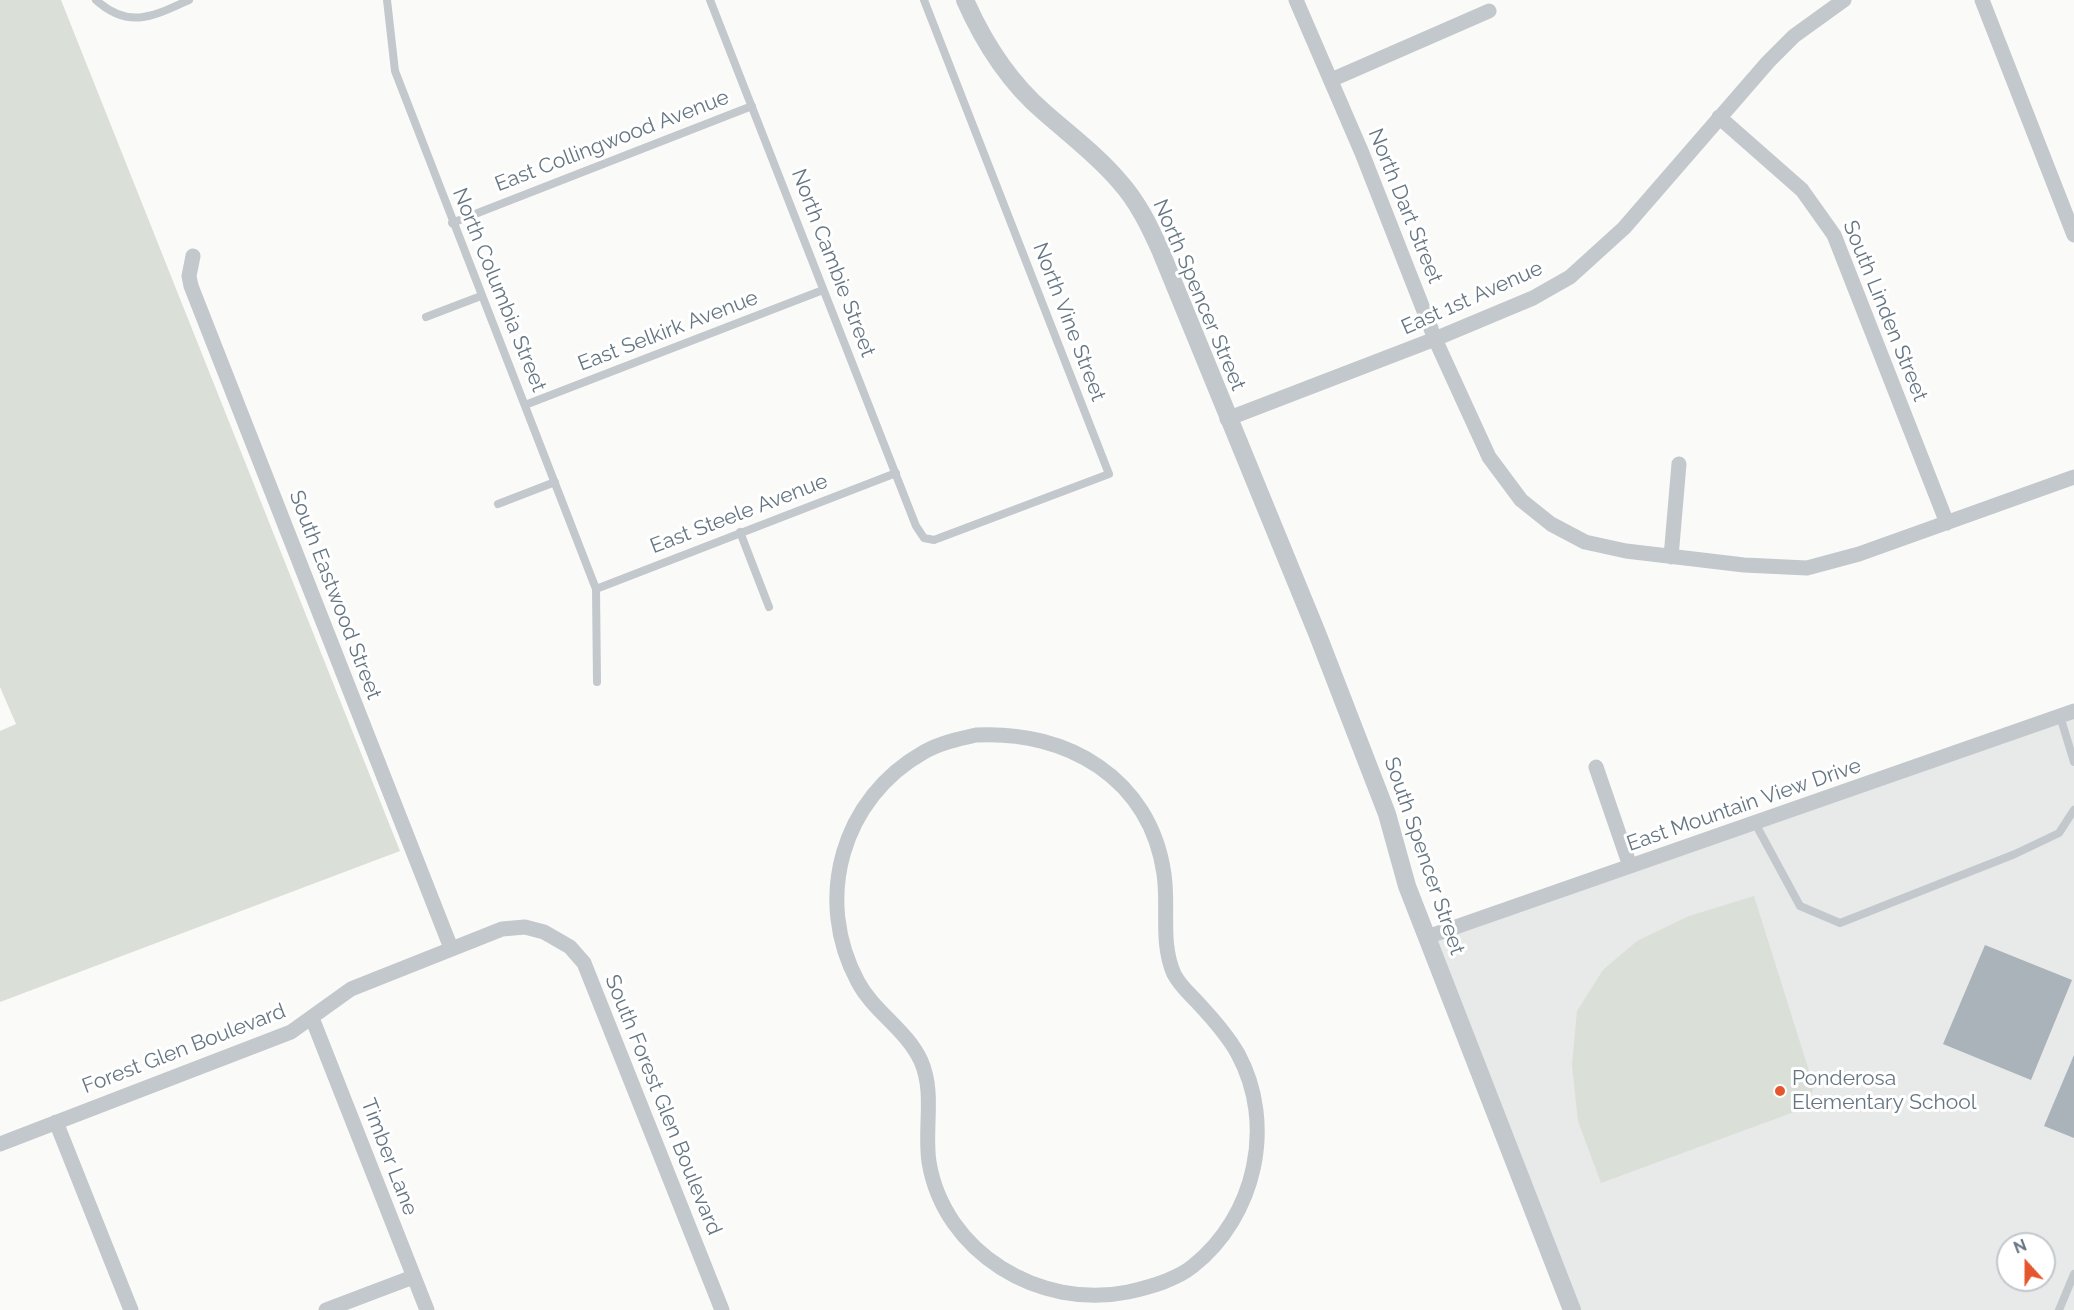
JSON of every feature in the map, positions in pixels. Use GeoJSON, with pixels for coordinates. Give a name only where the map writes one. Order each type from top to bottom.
{"type":"FeatureCollection","features":[{"type":"Feature","properties":{"kind":"street","name":"North Spencer Street"},"geometry":{"type":"LineString","coordinates":[[965,0],[986,44],[1008,75],[1044,112],[1102,161],[1135,202],[1161,252],[1227,419]]}},
{"type":"Feature","properties":{"kind":"street","name":"North Dart Street"},"geometry":{"type":"LineString","coordinates":[[1296,0],[1331,80],[1435,339],[1489,457],[1521,500],[1551,524],[1585,542],[1626,552],[1764,567],[1807,568],[1859,554],[2074,477]]}},
{"type":"Feature","properties":{"kind":"street","name":"East 1st Avenue"},"geometry":{"type":"LineString","coordinates":[[1227,419],[1435,339],[1533,297],[1570,277],[1624,228],[1719,117],[1788,43],[1844,0]]}},
{"type":"Feature","properties":{"kind":"street"},"geometry":{"type":"LineString","coordinates":[[1982,0],[2074,235]]}},
{"type":"Feature","properties":{"kind":"street"},"geometry":{"type":"LineString","coordinates":[[1331,80],[1489,11]]}},
{"type":"Feature","properties":{"kind":"street","name":"South Linden Street"},"geometry":{"type":"LineString","coordinates":[[1719,117],[1802,190],[1834,235],[1947,523]]}},
{"type":"Feature","properties":{"kind":"street","name":"South Eastwood Street"},"geometry":{"type":"LineString","coordinates":[[193,256],[189,276],[190,286],[451,948]]}},
{"type":"Feature","properties":{"kind":"street","name":"South Spencer Street"},"geometry":{"type":"LineString","coordinates":[[1227,419],[1317,633],[1387,814],[1407,886],[1572,1310]]}},
{"type":"Feature","properties":{"kind":"street"},"geometry":{"type":"LineString","coordinates":[[1671,557],[1679,464]]}},
{"type":"Feature","properties":{"kind":"street","name":"East Mountain View Drive"},"geometry":{"type":"LineString","coordinates":[[1427,938],[2067,714]]}},
{"type":"Feature","properties":{"kind":"street"},"geometry":{"type":"LineString","coordinates":[[976,735],[1018,735],[1047,740],[1089,759],[1125,791],[1149,827],[1160,856],[1166,892],[1165,942],[1174,973],[1231,1042],[1250,1080],[1256,1102],[1257,1156],[1249,1186],[1232,1221],[1214,1246],[1194,1265],[1171,1279],[1128,1293],[1077,1297],[1065,1303],[987,1260],[967,1241],[951,1219],[938,1195],[929,1162],[929,1096],[924,1070],[906,1037],[860,986],[849,963],[838,925],[836,902],[841,854],[862,808],[882,784],[925,751],[976,735]]}},
{"type":"Feature","properties":{"kind":"street"},"geometry":{"type":"LineString","coordinates":[[1596,767],[1630,867]]}},
{"type":"Feature","properties":{"kind":"street","name":"Forest Glen Boulevard"},"geometry":{"type":"LineString","coordinates":[[0,1144],[291,1032],[351,989],[451,948],[502,930],[525,927],[544,932]]}},
{"type":"Feature","properties":{"kind":"street","name":"South Forest Glen Boulevard"},"geometry":{"type":"LineString","coordinates":[[544,932],[570,946],[584,963],[722,1310]]}},
{"type":"Feature","properties":{"kind":"street","name":"Timber Lane"},"geometry":{"type":"LineString","coordinates":[[312,1018],[427,1310]]}},
{"type":"Feature","properties":{"kind":"street"},"geometry":{"type":"LineString","coordinates":[[56,1122],[130,1310]]}},
{"type":"Feature","properties":{"kind":"street"},"geometry":{"type":"LineString","coordinates":[[326,1310],[413,1276]]}},
{"type":"Feature","properties":{"kind":"lane"},"geometry":{"type":"LineString","coordinates":[[96,0],[131,20],[160,14],[189,0]]}},
{"type":"Feature","properties":{"kind":"lane","name":"North Columbia Street"},"geometry":{"type":"LineString","coordinates":[[387,0],[394,71],[596,589]]}},
{"type":"Feature","properties":{"kind":"lane","name":"North Cambie Street"},"geometry":{"type":"LineString","coordinates":[[710,0],[918,531],[924,538]]}},
{"type":"Feature","properties":{"kind":"lane","name":"North Vine Street"},"geometry":{"type":"LineString","coordinates":[[924,0],[1109,474],[943,538],[924,538]]}},
{"type":"Feature","properties":{"kind":"lane","name":"East Collingwood Avenue"},"geometry":{"type":"LineString","coordinates":[[452,223],[752,106]]}},
{"type":"Feature","properties":{"kind":"lane","name":"East Selkirk Avenue"},"geometry":{"type":"LineString","coordinates":[[525,405],[823,290]]}},
{"type":"Feature","properties":{"kind":"lane"},"geometry":{"type":"LineString","coordinates":[[426,317],[481,296]]}},
{"type":"Feature","properties":{"kind":"lane","name":"East Steele Avenue"},"geometry":{"type":"LineString","coordinates":[[596,589],[896,473]]}},
{"type":"Feature","properties":{"kind":"lane"},"geometry":{"type":"LineString","coordinates":[[498,504],[555,482]]}},
{"type":"Feature","properties":{"kind":"lane"},"geometry":{"type":"LineString","coordinates":[[740,532],[768,607]]}},
{"type":"Feature","properties":{"kind":"lane"},"geometry":{"type":"LineString","coordinates":[[596,589],[597,682]]}},
{"type":"Feature","properties":{"kind":"lane"},"geometry":{"type":"LineString","coordinates":[[2067,714],[2074,762]]}},
{"type":"Feature","properties":{"kind":"lane"},"geometry":{"type":"LineString","coordinates":[[1755,823],[1800,906],[1840,923],[2015,854],[2059,833],[2074,810]]}},
{"type":"Feature","properties":{"kind":"lane"},"geometry":{"type":"LineString","coordinates":[[2059,1310],[2074,1274]]}},
{"type":"Feature","properties":{"kind":"shaded area"},"geometry":{"type":"Polygon","coordinates":[[[0,0],[61,0],[400,851],[0,1002],[0,731],[16,724],[0,687],[0,0]]]}},
{"type":"Feature","properties":{"kind":"shaded area","name":"Ponderosa Elementary School"},"geometry":{"type":"Polygon","coordinates":[[[2074,711],[2074,1310],[1572,1310],[1427,937],[2074,711]]]}},
{"type":"Feature","properties":{"kind":"shaded area"},"geometry":{"type":"Polygon","coordinates":[[[1754,896],[1814,1087],[1805,1108],[1601,1183],[1578,1121],[1572,1065],[1577,1011],[1603,970],[1637,941],[1689,916],[1754,896]]]}},
{"type":"Feature","properties":{"kind":"building"},"geometry":{"type":"Polygon","coordinates":[[[1985,945],[2072,980],[2031,1080],[1943,1044],[1985,945]]]}},
{"type":"Feature","properties":{"kind":"building"},"geometry":{"type":"Polygon","coordinates":[[[2074,1055],[2074,1138],[2044,1126],[2074,1055]]]}},
{"type":"Feature","properties":{"kind":"place","name":"Ponderosa Elementary School"},"geometry":{"type":"Point","coordinates":[1780,1091]}}]}
